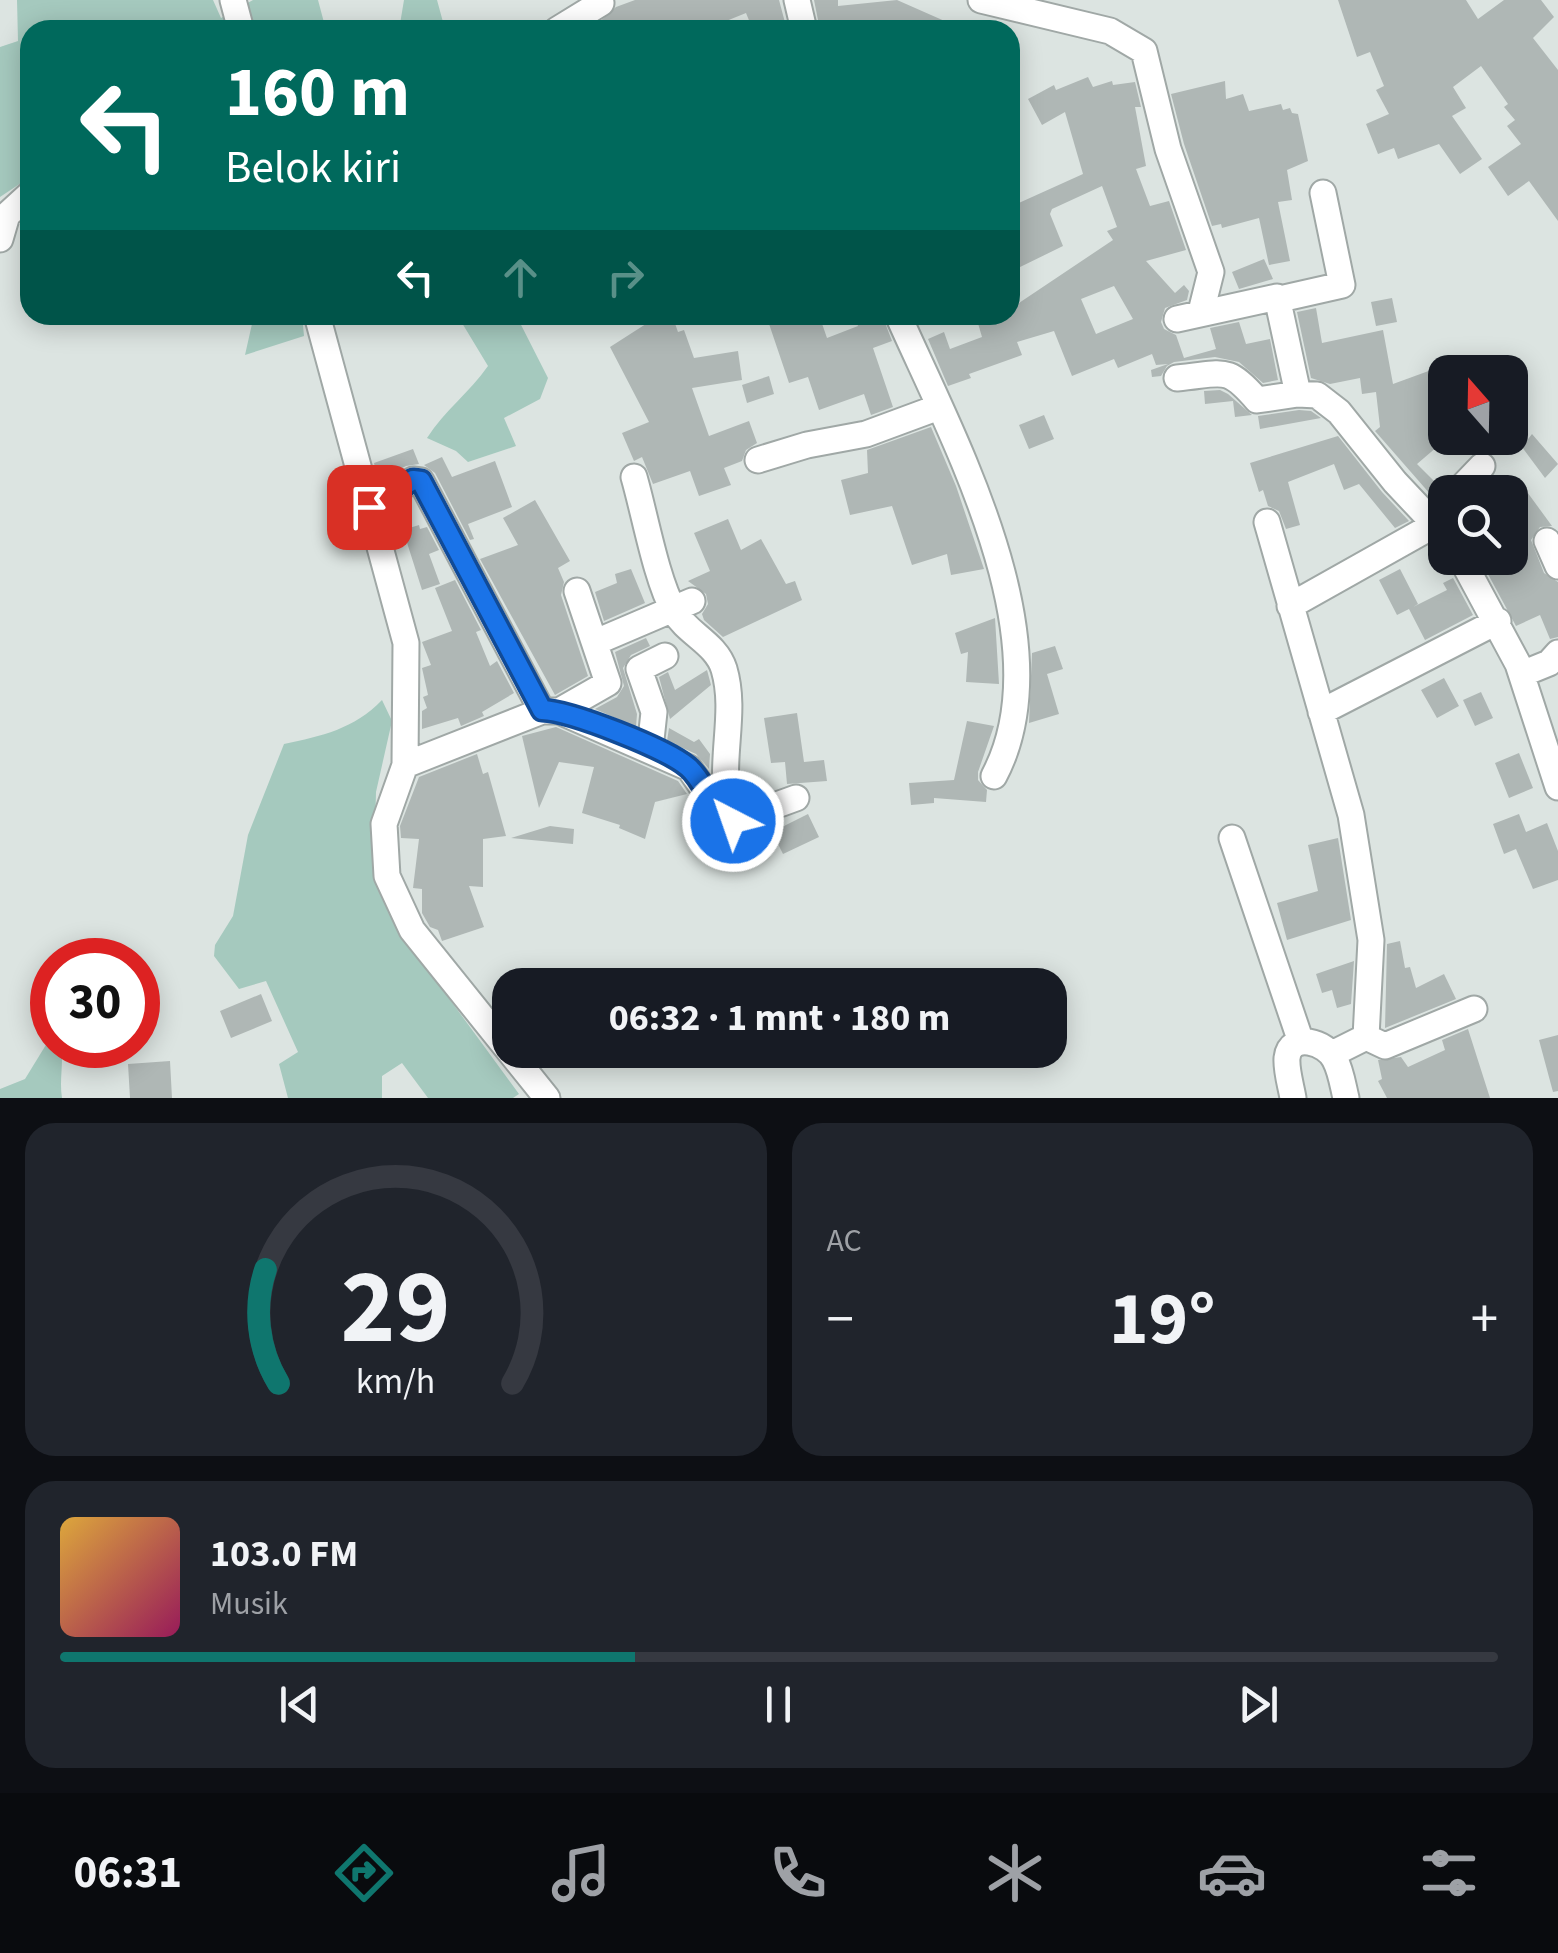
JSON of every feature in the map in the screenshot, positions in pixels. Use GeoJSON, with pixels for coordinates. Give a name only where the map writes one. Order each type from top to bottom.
{"type":"FeatureCollection","features":[{"type":"Feature","properties":{"kind":"street"},"geometry":{"type":"LineString","coordinates":[[980,0],[1110,31],[1144,51],[1168,149],[1212,274],[1190,316],[1342,285],[1323,193]]}},
{"type":"Feature","properties":{"kind":"street"},"geometry":{"type":"LineString","coordinates":[[574,20],[605,1]]}},
{"type":"Feature","properties":{"kind":"street"},"geometry":{"type":"LineString","coordinates":[[0,239],[7,214],[20,203]]}},
{"type":"Feature","properties":{"kind":"street"},"geometry":{"type":"LineString","coordinates":[[1280,300],[1298,394]]}},
{"type":"Feature","properties":{"kind":"street"},"geometry":{"type":"LineString","coordinates":[[320,325],[406,643],[405,765],[384,824],[384,860],[390,889],[426,950],[547,1098]]}},
{"type":"Feature","properties":{"kind":"street"},"geometry":{"type":"LineString","coordinates":[[902,325],[994,538],[1014,645],[1010,731],[994,776]]}},
{"type":"Feature","properties":{"kind":"street"},"geometry":{"type":"LineString","coordinates":[[1177,378],[1230,374],[1245,383],[1258,400],[1298,394],[1326,400],[1394,482],[1428,511]]}},
{"type":"Feature","properties":{"kind":"street"},"geometry":{"type":"LineString","coordinates":[[758,460],[866,434],[939,407]]}},
{"type":"Feature","properties":{"kind":"street"},"geometry":{"type":"LineString","coordinates":[[1473,475],[1482,466]]}},
{"type":"Feature","properties":{"kind":"street"},"geometry":{"type":"LineString","coordinates":[[634,478],[682,605],[724,670],[728,691],[722,774],[733,821]]}},
{"type":"Feature","properties":{"kind":"street"},"geometry":{"type":"LineString","coordinates":[[369,507],[413,480],[421,481],[551,711],[688,768],[721,814],[733,821]]}},
{"type":"Feature","properties":{"kind":"street"},"geometry":{"type":"LineString","coordinates":[[1266,522],[1348,800],[1371,940],[1366,1038]]}},
{"type":"Feature","properties":{"kind":"street"},"geometry":{"type":"LineString","coordinates":[[1290,606],[1428,528]]}},
{"type":"Feature","properties":{"kind":"street"},"geometry":{"type":"LineString","coordinates":[[1548,540],[1558,566]]}},
{"type":"Feature","properties":{"kind":"street"},"geometry":{"type":"LineString","coordinates":[[1471,575],[1522,674],[1558,787]]}},
{"type":"Feature","properties":{"kind":"street"},"geometry":{"type":"LineString","coordinates":[[405,765],[551,711],[608,684],[577,592]]}},
{"type":"Feature","properties":{"kind":"street"},"geometry":{"type":"LineString","coordinates":[[596,642],[682,605]]}},
{"type":"Feature","properties":{"kind":"street"},"geometry":{"type":"LineString","coordinates":[[1321,712],[1498,621]]}},
{"type":"Feature","properties":{"kind":"street"},"geometry":{"type":"LineString","coordinates":[[1522,674],[1549,662],[1558,653]]}},
{"type":"Feature","properties":{"kind":"street"},"geometry":{"type":"LineString","coordinates":[[650,749],[654,712],[639,669],[665,656]]}},
{"type":"Feature","properties":{"kind":"street"},"geometry":{"type":"LineString","coordinates":[[733,821],[796,798]]}},
{"type":"Feature","properties":{"kind":"street"},"geometry":{"type":"LineString","coordinates":[[1232,838],[1301,1042]]}},
{"type":"Feature","properties":{"kind":"street"},"geometry":{"type":"LineString","coordinates":[[1332,1054],[1366,1038],[1385,1046],[1474,1010]]}},
{"type":"Feature","properties":{"kind":"street"},"geometry":{"type":"LineString","coordinates":[[1293,1098],[1287,1058],[1301,1042],[1316,1043],[1332,1054],[1346,1098]]}},
{"type":"Feature","properties":{"kind":"green space"},"geometry":{"type":"Polygon","coordinates":[[[17,0],[213,0],[221,18],[253,0],[318,0],[323,20],[20,20],[20,184],[0,197],[0,47],[18,41],[17,0]]]}},
{"type":"Feature","properties":{"kind":"green space"},"geometry":{"type":"Polygon","coordinates":[[[404,0],[437,0],[442,20],[401,20],[404,0]]]}},
{"type":"Feature","properties":{"kind":"green space"},"geometry":{"type":"Polygon","coordinates":[[[252,325],[303,325],[304,336],[245,355],[252,325]]]}},
{"type":"Feature","properties":{"kind":"green space"},"geometry":{"type":"Polygon","coordinates":[[[463,325],[521,325],[548,378],[540,399],[504,418],[516,446],[468,462],[456,451],[427,438],[488,366],[463,325]]]}},
{"type":"Feature","properties":{"kind":"green space"},"geometry":{"type":"Polygon","coordinates":[[[382,700],[392,721],[376,792],[374,868],[399,930],[492,1057],[492,1068],[500,1068],[519,1094],[513,1098],[428,1098],[402,1063],[382,1076],[382,1098],[288,1098],[279,1064],[298,1052],[266,981],[239,989],[214,956],[215,945],[233,916],[248,835],[284,744],[349,725],[382,700]]]}},
{"type":"Feature","properties":{"kind":"green space"},"geometry":{"type":"Polygon","coordinates":[[[32,1068],[62,1068],[62,1098],[0,1098],[0,1089],[25,1079],[32,1068]]]}},
{"type":"Feature","properties":{"kind":"building"},"geometry":{"type":"Polygon","coordinates":[[[635,0],[779,0],[784,20],[749,20],[746,13],[729,20],[602,20],[616,7],[635,0]]]}},
{"type":"Feature","properties":{"kind":"building"},"geometry":{"type":"Polygon","coordinates":[[[814,0],[838,0],[838,6],[897,0],[942,20],[920,20],[818,20],[814,0]]]}},
{"type":"Feature","properties":{"kind":"building"},"geometry":{"type":"Polygon","coordinates":[[[1338,0],[1466,0],[1478,19],[1504,0],[1541,0],[1554,17],[1533,38],[1558,70],[1558,221],[1529,181],[1508,196],[1488,167],[1521,144],[1507,126],[1515,120],[1504,107],[1508,104],[1481,66],[1453,87],[1466,108],[1452,116],[1482,159],[1460,174],[1439,144],[1398,159],[1394,148],[1378,154],[1366,124],[1389,114],[1376,90],[1384,86],[1370,52],[1357,57],[1338,0]]]}},
{"type":"Feature","properties":{"kind":"building"},"geometry":{"type":"Polygon","coordinates":[[[1088,77],[1093,87],[1112,81],[1113,85],[1135,82],[1141,107],[1135,107],[1146,166],[1136,169],[1150,206],[1169,201],[1186,250],[1146,261],[1175,293],[1184,285],[1189,291],[1187,300],[1165,308],[1161,322],[1164,329],[1176,335],[1184,358],[1216,349],[1210,328],[1239,322],[1246,344],[1270,339],[1278,380],[1263,383],[1239,362],[1215,357],[1174,362],[1161,376],[1152,377],[1151,370],[1168,364],[1156,365],[1152,354],[1118,368],[1114,359],[1072,376],[1054,331],[1017,342],[1022,355],[948,386],[928,339],[944,332],[950,349],[982,337],[978,325],[1020,325],[1020,302],[1113,240],[1107,231],[1117,227],[1102,186],[1052,209],[1050,214],[1063,246],[1020,267],[1020,202],[1083,174],[1065,112],[1042,125],[1028,99],[1054,85],[1056,90],[1088,77]],[[1114,286],[1081,299],[1096,334],[1133,319],[1114,286]]]}},
{"type":"Feature","properties":{"kind":"building"},"geometry":{"type":"Polygon","coordinates":[[[1225,81],[1226,99],[1243,94],[1249,111],[1281,104],[1283,110],[1290,108],[1298,114],[1308,161],[1287,170],[1292,200],[1278,202],[1290,261],[1269,265],[1259,218],[1222,228],[1221,224],[1212,226],[1171,94],[1225,81]]]}},
{"type":"Feature","properties":{"kind":"building"},"geometry":{"type":"Polygon","coordinates":[[[1264,259],[1273,279],[1239,289],[1232,272],[1264,259]]]}},
{"type":"Feature","properties":{"kind":"building"},"geometry":{"type":"Polygon","coordinates":[[[1392,298],[1397,322],[1376,326],[1371,302],[1392,298]]]}},
{"type":"Feature","properties":{"kind":"building"},"geometry":{"type":"Polygon","coordinates":[[[1316,308],[1322,343],[1383,330],[1393,384],[1428,371],[1428,455],[1417,464],[1428,475],[1428,492],[1375,431],[1380,427],[1376,392],[1362,394],[1360,378],[1330,384],[1311,378],[1297,312],[1316,308]]]}},
{"type":"Feature","properties":{"kind":"building"},"geometry":{"type":"Polygon","coordinates":[[[644,325],[676,325],[678,332],[684,330],[694,358],[738,351],[742,380],[692,388],[709,436],[749,421],[757,443],[746,450],[742,461],[724,468],[731,485],[699,496],[690,471],[653,484],[642,457],[634,461],[622,433],[649,422],[610,347],[644,325]]]}},
{"type":"Feature","properties":{"kind":"building"},"geometry":{"type":"Polygon","coordinates":[[[769,325],[822,325],[827,338],[858,325],[886,325],[892,341],[873,348],[893,407],[871,415],[864,394],[819,410],[808,377],[789,383],[769,325]]]}},
{"type":"Feature","properties":{"kind":"building"},"geometry":{"type":"Polygon","coordinates":[[[769,376],[774,394],[747,403],[742,385],[769,376]]]}},
{"type":"Feature","properties":{"kind":"building"},"geometry":{"type":"Polygon","coordinates":[[[1220,390],[1252,415],[1235,417],[1233,401],[1205,404],[1204,391],[1220,390]]]}},
{"type":"Feature","properties":{"kind":"building"},"geometry":{"type":"Polygon","coordinates":[[[1311,411],[1321,418],[1260,429],[1258,416],[1311,411]]]}},
{"type":"Feature","properties":{"kind":"building"},"geometry":{"type":"Polygon","coordinates":[[[1044,415],[1054,439],[1029,449],[1019,425],[1044,415]]]}},
{"type":"Feature","properties":{"kind":"building"},"geometry":{"type":"Polygon","coordinates":[[[931,427],[984,569],[951,575],[947,554],[912,565],[892,506],[850,515],[841,480],[868,473],[867,450],[931,427]]]}},
{"type":"Feature","properties":{"kind":"building"},"geometry":{"type":"Polygon","coordinates":[[[1532,434],[1558,464],[1545,478],[1528,455],[1532,434]]]}},
{"type":"Feature","properties":{"kind":"building"},"geometry":{"type":"Polygon","coordinates":[[[1338,436],[1409,521],[1395,528],[1359,484],[1344,490],[1334,464],[1288,482],[1300,525],[1286,529],[1279,511],[1268,506],[1263,490],[1259,492],[1250,463],[1338,436]]]}},
{"type":"Feature","properties":{"kind":"building"},"geometry":{"type":"Polygon","coordinates":[[[413,449],[419,464],[378,480],[374,463],[413,449]]]}},
{"type":"Feature","properties":{"kind":"building"},"geometry":{"type":"Polygon","coordinates":[[[442,457],[452,477],[495,461],[512,507],[468,524],[474,539],[470,540],[435,473],[424,465],[442,457]]]}},
{"type":"Feature","properties":{"kind":"building"},"geometry":{"type":"Polygon","coordinates":[[[1528,493],[1552,526],[1540,527],[1531,540],[1544,573],[1558,582],[1558,637],[1550,639],[1540,615],[1516,626],[1488,575],[1528,575],[1528,493]]]}},
{"type":"Feature","properties":{"kind":"building"},"geometry":{"type":"Polygon","coordinates":[[[535,500],[570,561],[558,568],[564,582],[561,595],[588,676],[555,695],[480,559],[518,545],[503,518],[535,500]]]}},
{"type":"Feature","properties":{"kind":"building"},"geometry":{"type":"Polygon","coordinates":[[[728,519],[741,550],[761,539],[786,584],[795,581],[802,600],[723,637],[704,620],[706,594],[688,581],[710,571],[694,533],[728,519]]]}},
{"type":"Feature","properties":{"kind":"building"},"geometry":{"type":"Polygon","coordinates":[[[419,525],[420,529],[427,527],[439,550],[429,554],[440,584],[422,590],[403,530],[419,525]]]}},
{"type":"Feature","properties":{"kind":"building"},"geometry":{"type":"Polygon","coordinates":[[[631,569],[645,603],[604,621],[595,592],[617,583],[615,574],[631,569]]]}},
{"type":"Feature","properties":{"kind":"building"},"geometry":{"type":"Polygon","coordinates":[[[1400,569],[1418,604],[1413,607],[1447,590],[1443,583],[1453,578],[1473,615],[1425,640],[1409,609],[1397,615],[1379,580],[1400,569]]]}},
{"type":"Feature","properties":{"kind":"building"},"geometry":{"type":"Polygon","coordinates":[[[455,580],[481,630],[476,632],[490,666],[497,661],[514,693],[482,712],[484,716],[461,726],[458,718],[422,729],[422,711],[427,708],[423,697],[428,695],[422,668],[431,665],[422,642],[452,631],[435,588],[455,580]]]}},
{"type":"Feature","properties":{"kind":"building"},"geometry":{"type":"Polygon","coordinates":[[[995,618],[999,684],[966,682],[968,652],[961,654],[955,633],[995,618]]]}},
{"type":"Feature","properties":{"kind":"building"},"geometry":{"type":"Polygon","coordinates":[[[646,638],[650,646],[631,655],[623,668],[637,714],[636,727],[595,709],[617,697],[624,686],[615,652],[646,638]]]}},
{"type":"Feature","properties":{"kind":"building"},"geometry":{"type":"Polygon","coordinates":[[[1055,646],[1063,669],[1047,674],[1059,714],[1029,723],[1032,653],[1055,646]]]}},
{"type":"Feature","properties":{"kind":"building"},"geometry":{"type":"Polygon","coordinates":[[[707,670],[711,685],[670,719],[659,677],[668,672],[675,690],[707,670]]]}},
{"type":"Feature","properties":{"kind":"building"},"geometry":{"type":"Polygon","coordinates":[[[1444,678],[1459,706],[1437,718],[1421,690],[1444,678]]]}},
{"type":"Feature","properties":{"kind":"building"},"geometry":{"type":"Polygon","coordinates":[[[1481,692],[1493,718],[1475,726],[1463,700],[1481,692]]]}},
{"type":"Feature","properties":{"kind":"building"},"geometry":{"type":"Polygon","coordinates":[[[797,713],[804,762],[824,760],[827,781],[787,784],[785,762],[771,763],[764,718],[797,713]]]}},
{"type":"Feature","properties":{"kind":"building"},"geometry":{"type":"Polygon","coordinates":[[[967,721],[994,726],[978,772],[978,780],[987,790],[986,802],[934,798],[934,803],[911,805],[909,783],[954,780],[967,721]]]}},
{"type":"Feature","properties":{"kind":"building"},"geometry":{"type":"Polygon","coordinates":[[[556,727],[678,781],[687,794],[655,802],[645,839],[619,828],[620,825],[582,813],[594,767],[559,762],[539,808],[522,736],[556,727]]]}},
{"type":"Feature","properties":{"kind":"building"},"geometry":{"type":"Polygon","coordinates":[[[669,728],[694,742],[699,739],[710,754],[709,769],[696,754],[667,741],[669,728]]]}},
{"type":"Feature","properties":{"kind":"building"},"geometry":{"type":"Polygon","coordinates":[[[1519,753],[1533,788],[1509,798],[1495,763],[1519,753]]]}},
{"type":"Feature","properties":{"kind":"building"},"geometry":{"type":"Polygon","coordinates":[[[477,754],[483,774],[488,772],[506,836],[483,839],[483,887],[469,886],[484,927],[442,941],[438,930],[430,927],[422,913],[422,889],[413,888],[419,839],[401,838],[400,826],[419,777],[477,754]]]}},
{"type":"Feature","properties":{"kind":"building"},"geometry":{"type":"Polygon","coordinates":[[[808,814],[819,837],[783,854],[772,832],[808,814]]]}},
{"type":"Feature","properties":{"kind":"building"},"geometry":{"type":"Polygon","coordinates":[[[1519,814],[1526,832],[1547,823],[1558,851],[1558,880],[1533,889],[1516,849],[1504,854],[1493,824],[1519,814]]]}},
{"type":"Feature","properties":{"kind":"building"},"geometry":{"type":"Polygon","coordinates":[[[550,826],[574,829],[573,844],[511,838],[550,826]]]}},
{"type":"Feature","properties":{"kind":"building"},"geometry":{"type":"Polygon","coordinates":[[[1338,838],[1351,920],[1287,940],[1277,903],[1318,891],[1308,845],[1338,838]]]}},
{"type":"Feature","properties":{"kind":"building"},"geometry":{"type":"Polygon","coordinates":[[[1400,941],[1405,968],[1410,967],[1416,988],[1444,974],[1456,999],[1385,1028],[1387,944],[1400,941]]]}},
{"type":"Feature","properties":{"kind":"building"},"geometry":{"type":"Polygon","coordinates":[[[1354,961],[1351,1004],[1337,1008],[1332,990],[1322,993],[1316,974],[1354,961]]]}},
{"type":"Feature","properties":{"kind":"building"},"geometry":{"type":"Polygon","coordinates":[[[261,994],[272,1021],[231,1038],[220,1011],[261,994]]]}},
{"type":"Feature","properties":{"kind":"building"},"geometry":{"type":"Polygon","coordinates":[[[1468,1029],[1490,1098],[1387,1098],[1378,1081],[1382,1079],[1378,1060],[1401,1057],[1408,1067],[1445,1050],[1442,1040],[1468,1029]]]}},
{"type":"Feature","properties":{"kind":"building"},"geometry":{"type":"Polygon","coordinates":[[[1558,1035],[1558,1091],[1553,1092],[1539,1040],[1558,1035]]]}},
{"type":"Feature","properties":{"kind":"building"},"geometry":{"type":"Polygon","coordinates":[[[170,1061],[172,1098],[130,1098],[128,1068],[160,1068],[160,1062],[170,1061]]]}},
{"type":"Feature","properties":{"kind":"route"},"geometry":{"type":"LineString","coordinates":[[369,507],[417,478],[421,481],[542,710],[569,713],[688,768],[721,814],[733,821]]}}]}
